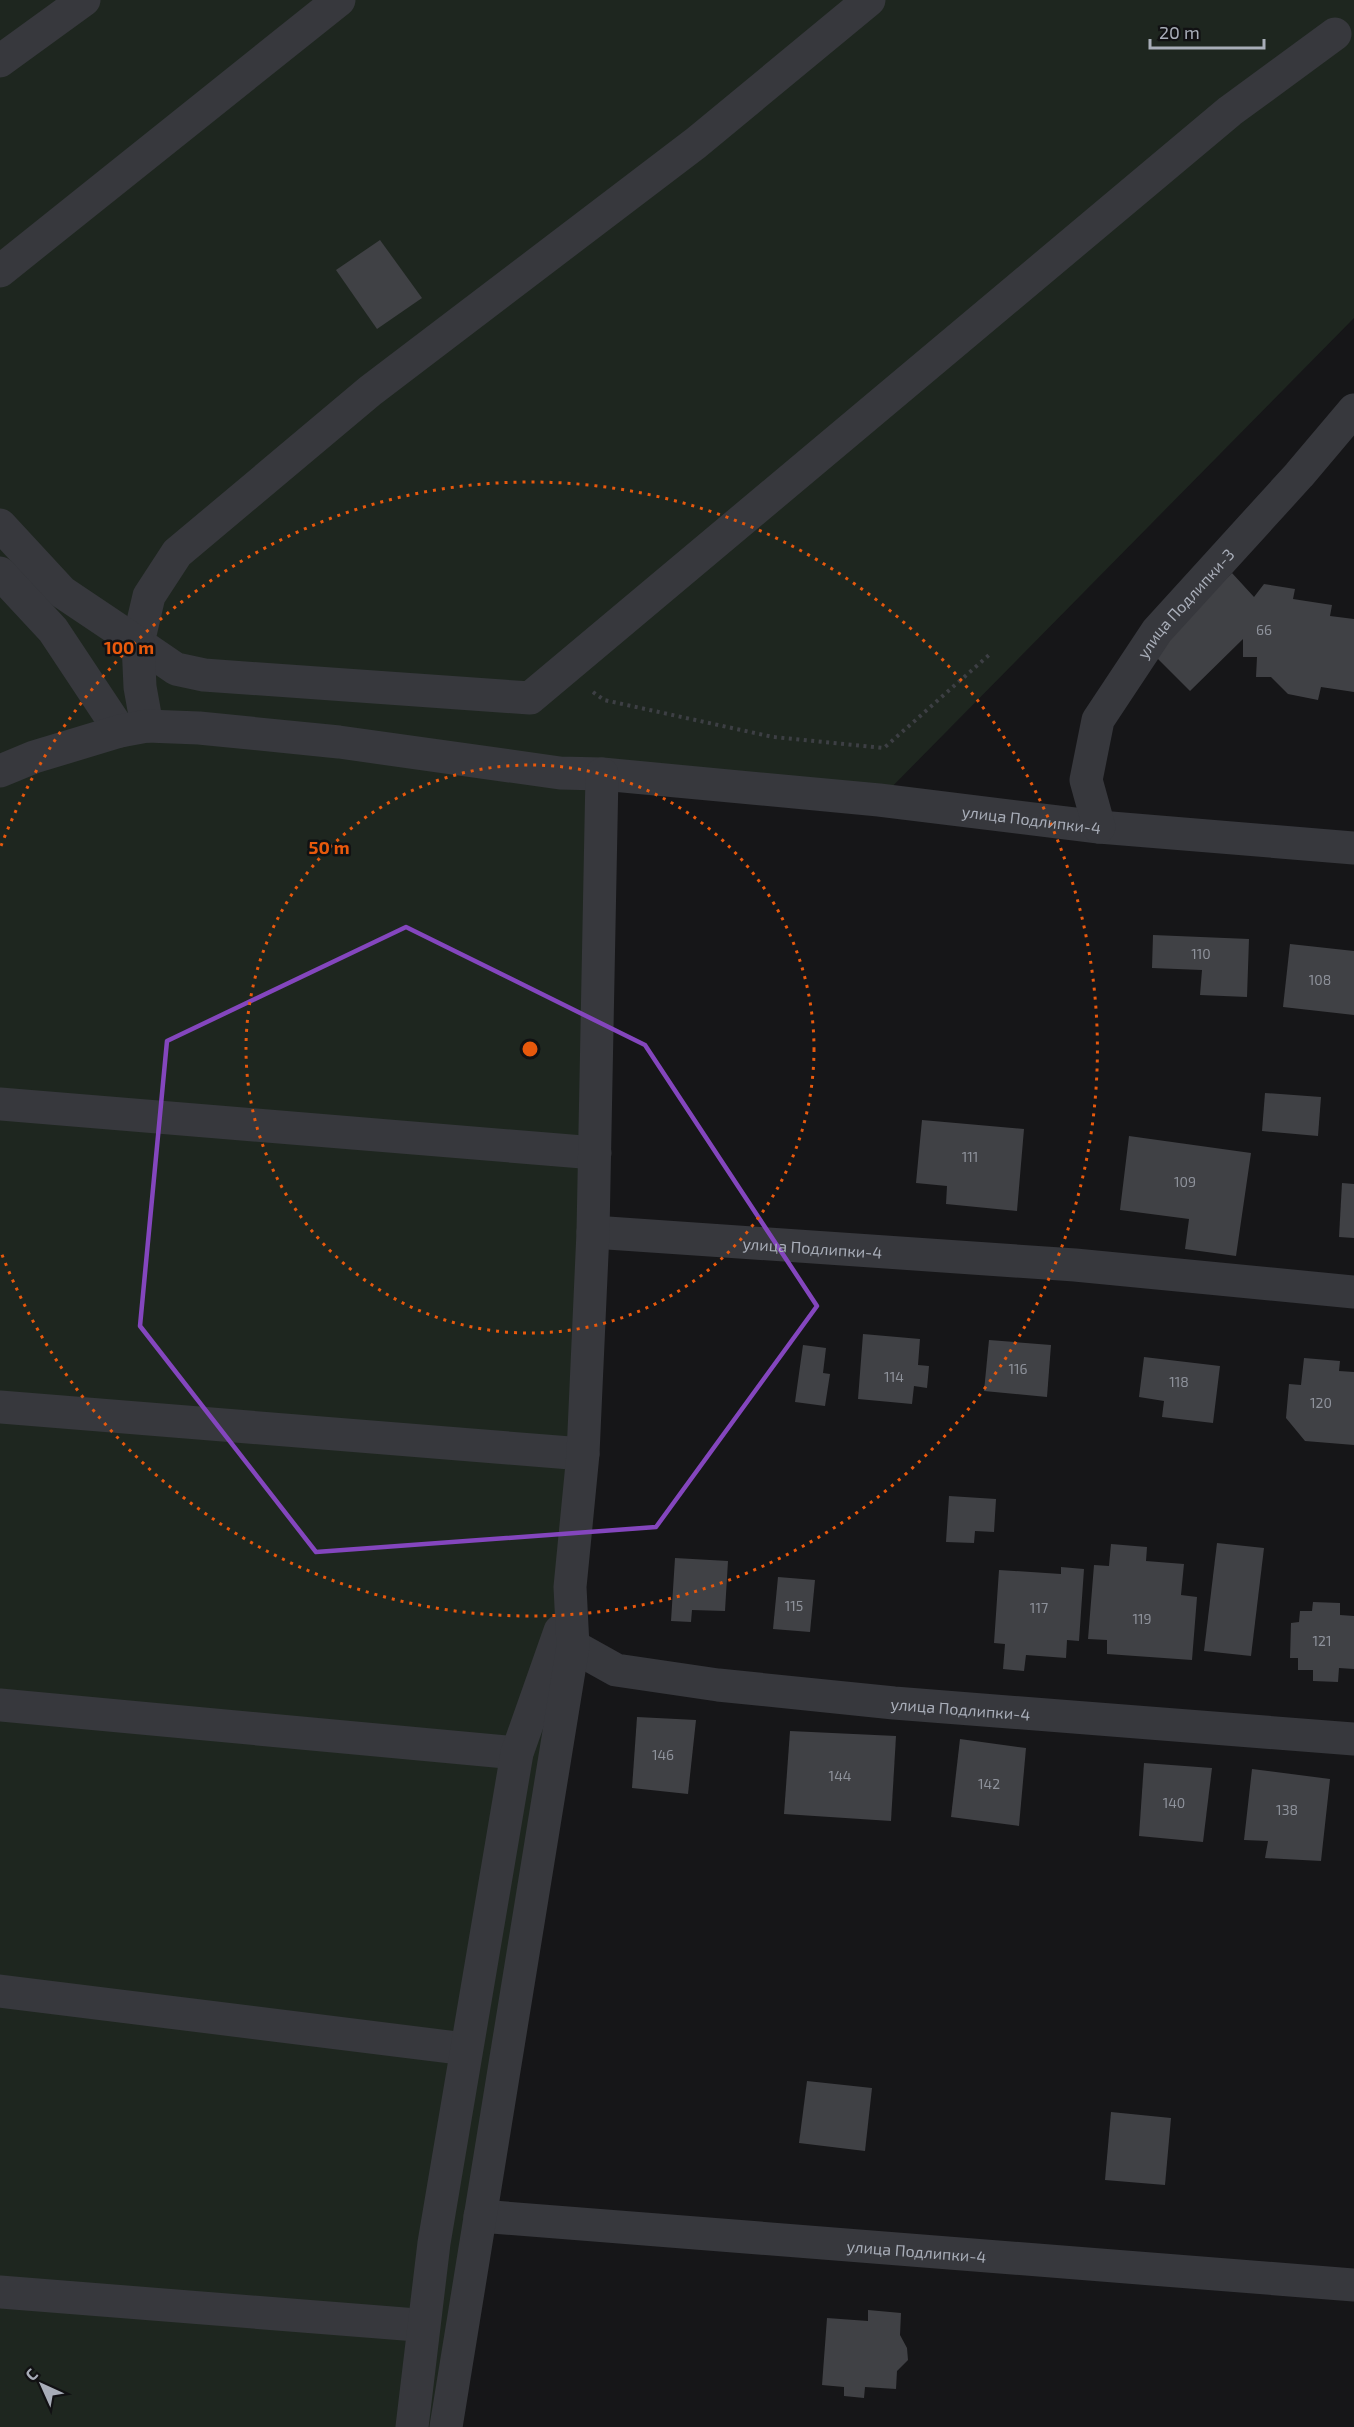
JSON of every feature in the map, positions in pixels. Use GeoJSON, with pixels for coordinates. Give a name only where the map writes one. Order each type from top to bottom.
{"type":"FeatureCollection","features":[{"type":"Feature","properties":{"kind":"street"},"geometry":{"type":"LineString","coordinates":[[0,61],[84,0]]}},
{"type":"Feature","properties":{"kind":"street"},"geometry":{"type":"LineString","coordinates":[[0,271],[339,0]]}},
{"type":"Feature","properties":{"kind":"street"},"geometry":{"type":"LineString","coordinates":[[133,728],[140,687],[138,644],[148,596],[177,553],[370,390],[696,143],[869,0]]}},
{"type":"Feature","properties":{"kind":"street"},"geometry":{"type":"LineString","coordinates":[[0,525],[62,592],[176,669],[204,675],[530,698],[1230,111],[1335,34]]}},
{"type":"Feature","properties":{"kind":"street","name":"улица Подлипки-3"},"geometry":{"type":"LineString","coordinates":[[1100,827],[1086,780],[1098,720],[1157,631],[1299,475],[1354,410]]}},
{"type":"Feature","properties":{"kind":"street"},"geometry":{"type":"LineString","coordinates":[[0,573],[53,630],[133,728]]}},
{"type":"Feature","properties":{"kind":"street"},"geometry":{"type":"LineString","coordinates":[[0,771],[133,728]]}},
{"type":"Feature","properties":{"kind":"street","name":"улица Подлипки-4"},"geometry":{"type":"LineString","coordinates":[[133,728],[199,728],[339,742],[560,773],[602,774],[879,800],[1100,827],[1354,848]]}},
{"type":"Feature","properties":{"kind":"street"},"geometry":{"type":"LineString","coordinates":[[446,2427],[573,1646],[570,1587],[583,1454],[593,1232],[602,774]]}},
{"type":"Feature","properties":{"kind":"street"},"geometry":{"type":"LineString","coordinates":[[0,1104],[595,1153]]}},
{"type":"Feature","properties":{"kind":"street","name":"улица Подлипки-4"},"geometry":{"type":"LineString","coordinates":[[593,1232],[1075,1265],[1354,1292]]}},
{"type":"Feature","properties":{"kind":"street"},"geometry":{"type":"LineString","coordinates":[[0,1407],[583,1454]]}},
{"type":"Feature","properties":{"kind":"street"},"geometry":{"type":"LineString","coordinates":[[412,2427],[434,2243],[517,1753],[571,1600]]}},
{"type":"Feature","properties":{"kind":"street","name":"улица Подлипки-4"},"geometry":{"type":"LineString","coordinates":[[573,1646],[616,1670],[718,1685],[894,1703],[1354,1739]]}},
{"type":"Feature","properties":{"kind":"street"},"geometry":{"type":"LineString","coordinates":[[0,1705],[517,1753]]}},
{"type":"Feature","properties":{"kind":"street"},"geometry":{"type":"LineString","coordinates":[[0,1991],[466,2049]]}},
{"type":"Feature","properties":{"kind":"street","name":"улица Подлипки-4"},"geometry":{"type":"LineString","coordinates":[[480,2216],[1354,2285]]}},
{"type":"Feature","properties":{"kind":"street"},"geometry":{"type":"LineString","coordinates":[[0,2292],[417,2325]]}},
{"type":"Feature","properties":{"kind":"path"},"geometry":{"type":"LineString","coordinates":[[562,672],[604,700],[773,737],[884,748],[989,655]]}},
{"type":"Feature","properties":{"kind":"highlighted area"},"geometry":{"type":"Polygon","coordinates":[[[406,927],[645,1045],[817,1306],[656,1527],[316,1552],[140,1326],[167,1041],[406,927]]]}},
{"type":"Feature","properties":{"kind":"shaded area"},"geometry":{"type":"Polygon","coordinates":[[[0,0],[1354,0],[1354,318],[879,800],[602,774],[583,1454],[446,2427],[0,2427],[0,0]]]}},
{"type":"Feature","properties":{"kind":"building"},"geometry":{"type":"Polygon","coordinates":[[[380,240],[422,298],[377,329],[336,270],[380,240]]]}},
{"type":"Feature","properties":{"kind":"building"},"geometry":{"type":"Polygon","coordinates":[[[1232,573],[1254,597],[1264,584],[1295,589],[1293,599],[1332,605],[1330,616],[1354,619],[1354,692],[1321,687],[1318,700],[1288,694],[1271,677],[1256,677],[1257,657],[1243,657],[1243,639],[1190,691],[1151,652],[1232,573]]]}},
{"type":"Feature","properties":{"kind":"building"},"geometry":{"type":"Polygon","coordinates":[[[1153,935],[1249,939],[1247,997],[1200,995],[1202,970],[1152,968],[1153,935]]]}},
{"type":"Feature","properties":{"kind":"building"},"geometry":{"type":"Polygon","coordinates":[[[1290,944],[1354,951],[1354,1015],[1283,1007],[1290,944]]]}},
{"type":"Feature","properties":{"kind":"building"},"geometry":{"type":"Polygon","coordinates":[[[1265,1093],[1321,1097],[1318,1136],[1262,1131],[1265,1093]]]}},
{"type":"Feature","properties":{"kind":"building"},"geometry":{"type":"Polygon","coordinates":[[[922,1120],[1024,1129],[1017,1211],[946,1204],[947,1186],[916,1183],[922,1120]]]}},
{"type":"Feature","properties":{"kind":"building"},"geometry":{"type":"Polygon","coordinates":[[[1129,1136],[1251,1153],[1236,1256],[1185,1249],[1189,1219],[1120,1210],[1129,1136]]]}},
{"type":"Feature","properties":{"kind":"building"},"geometry":{"type":"Polygon","coordinates":[[[1342,1183],[1354,1184],[1354,1238],[1339,1237],[1342,1183]]]}},
{"type":"Feature","properties":{"kind":"building"},"geometry":{"type":"Polygon","coordinates":[[[863,1334],[920,1339],[918,1365],[929,1366],[927,1388],[914,1386],[912,1404],[858,1399],[863,1334]]]}},
{"type":"Feature","properties":{"kind":"building"},"geometry":{"type":"Polygon","coordinates":[[[989,1340],[1051,1345],[1047,1397],[984,1391],[989,1340]]]}},
{"type":"Feature","properties":{"kind":"building"},"geometry":{"type":"Polygon","coordinates":[[[803,1345],[826,1348],[823,1373],[830,1374],[825,1406],[795,1402],[803,1345]]]}},
{"type":"Feature","properties":{"kind":"building"},"geometry":{"type":"Polygon","coordinates":[[[1144,1357],[1220,1366],[1213,1423],[1162,1417],[1164,1401],[1139,1397],[1144,1357]]]}},
{"type":"Feature","properties":{"kind":"building"},"geometry":{"type":"Polygon","coordinates":[[[1304,1358],[1340,1361],[1339,1371],[1354,1372],[1354,1445],[1305,1441],[1286,1418],[1289,1384],[1301,1385],[1304,1358]]]}},
{"type":"Feature","properties":{"kind":"building"},"geometry":{"type":"Polygon","coordinates":[[[949,1496],[996,1499],[994,1532],[975,1531],[974,1543],[946,1542],[949,1496]]]}},
{"type":"Feature","properties":{"kind":"building"},"geometry":{"type":"Polygon","coordinates":[[[1217,1543],[1264,1548],[1251,1656],[1204,1651],[1217,1543]]]}},
{"type":"Feature","properties":{"kind":"building"},"geometry":{"type":"Polygon","coordinates":[[[1111,1544],[1147,1547],[1146,1561],[1184,1564],[1181,1595],[1197,1597],[1192,1660],[1107,1654],[1107,1640],[1088,1639],[1094,1565],[1109,1566],[1111,1544]]]}},
{"type":"Feature","properties":{"kind":"building"},"geometry":{"type":"Polygon","coordinates":[[[675,1558],[728,1561],[725,1611],[692,1610],[691,1622],[671,1621],[675,1558]]]}},
{"type":"Feature","properties":{"kind":"building"},"geometry":{"type":"Polygon","coordinates":[[[1061,1567],[1084,1569],[1079,1641],[1067,1640],[1066,1658],[1026,1655],[1024,1671],[1003,1669],[1005,1644],[994,1643],[999,1570],[1061,1574],[1061,1567]]]}},
{"type":"Feature","properties":{"kind":"building"},"geometry":{"type":"Polygon","coordinates":[[[778,1577],[815,1580],[810,1632],[773,1629],[778,1577]]]}},
{"type":"Feature","properties":{"kind":"building"},"geometry":{"type":"Polygon","coordinates":[[[1313,1602],[1340,1603],[1340,1615],[1354,1616],[1354,1669],[1339,1668],[1338,1682],[1313,1681],[1313,1670],[1298,1670],[1298,1658],[1290,1658],[1291,1623],[1299,1622],[1300,1611],[1312,1611],[1313,1602]]]}},
{"type":"Feature","properties":{"kind":"building"},"geometry":{"type":"Polygon","coordinates":[[[637,1717],[696,1720],[688,1794],[632,1788],[637,1717]]]}},
{"type":"Feature","properties":{"kind":"building"},"geometry":{"type":"Polygon","coordinates":[[[790,1731],[896,1736],[891,1821],[784,1814],[790,1731]]]}},
{"type":"Feature","properties":{"kind":"building"},"geometry":{"type":"Polygon","coordinates":[[[960,1739],[1026,1748],[1019,1826],[951,1817],[960,1739]]]}},
{"type":"Feature","properties":{"kind":"building"},"geometry":{"type":"Polygon","coordinates":[[[1144,1763],[1212,1768],[1203,1842],[1139,1836],[1144,1763]]]}},
{"type":"Feature","properties":{"kind":"building"},"geometry":{"type":"Polygon","coordinates":[[[1252,1769],[1330,1779],[1321,1861],[1265,1858],[1268,1841],[1244,1840],[1252,1769]]]}},
{"type":"Feature","properties":{"kind":"building"},"geometry":{"type":"Polygon","coordinates":[[[807,2081],[872,2088],[865,2151],[799,2143],[807,2081]]]}},
{"type":"Feature","properties":{"kind":"building"},"geometry":{"type":"Polygon","coordinates":[[[1111,2112],[1171,2118],[1165,2185],[1105,2180],[1111,2112]]]}},
{"type":"Feature","properties":{"kind":"building"},"geometry":{"type":"Polygon","coordinates":[[[868,2310],[901,2313],[900,2335],[907,2348],[908,2360],[897,2371],[896,2389],[865,2387],[864,2398],[844,2396],[844,2387],[822,2385],[827,2318],[868,2321],[868,2310]]]}}]}
